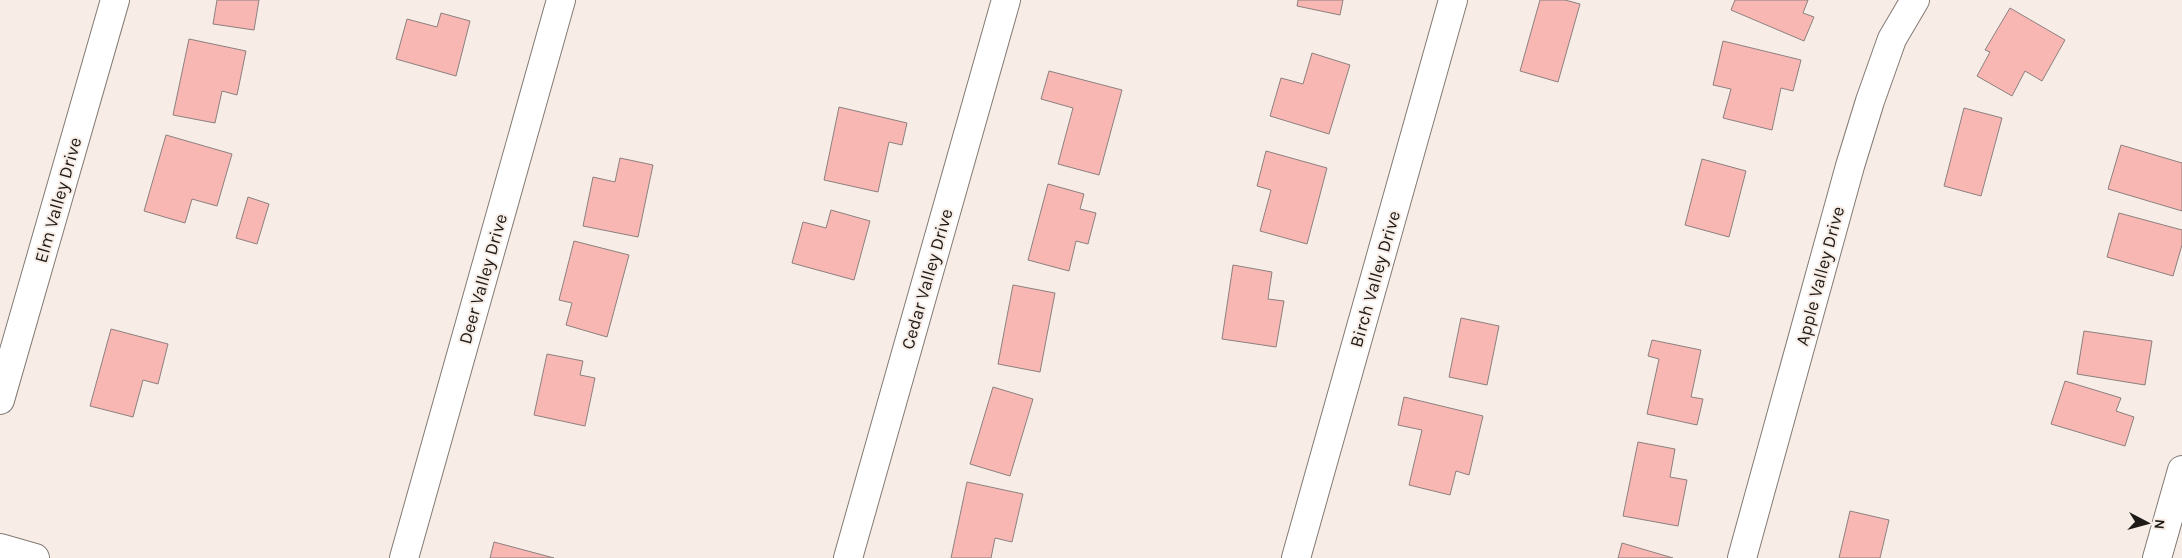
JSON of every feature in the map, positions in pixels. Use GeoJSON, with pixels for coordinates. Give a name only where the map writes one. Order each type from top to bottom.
{"type":"FeatureCollection","features":[{"type":"Feature","properties":{"kind":"street","name":"Elm Valley Drive"},"geometry":{"type":"LineString","coordinates":[[0,400],[115,0]]}},
{"type":"Feature","properties":{"kind":"street","name":"Deer Valley Drive"},"geometry":{"type":"LineString","coordinates":[[404,558],[561,0]]}},
{"type":"Feature","properties":{"kind":"street","name":"Cedar Valley Drive"},"geometry":{"type":"LineString","coordinates":[[848,558],[1006,0]]}},
{"type":"Feature","properties":{"kind":"street","name":"Birch Valley Drive"},"geometry":{"type":"LineString","coordinates":[[1296,558],[1454,0]]}},
{"type":"Feature","properties":{"kind":"street","name":"Apple Valley Drive"},"geometry":{"type":"LineString","coordinates":[[1742,558],[1850,166],[1870,101],[1892,39],[1916,0]]}},
{"type":"Feature","properties":{"kind":"street"},"geometry":{"type":"LineString","coordinates":[[2156,558],[2182,470]]}},
{"type":"Feature","properties":{"kind":"street"},"geometry":{"type":"LineString","coordinates":[[0,548],[35,558]]}},
{"type":"Feature","properties":{"kind":"building"},"geometry":{"type":"Polygon","coordinates":[[[217,0],[259,0],[254,30],[213,24],[217,0]]]}},
{"type":"Feature","properties":{"kind":"building"},"geometry":{"type":"Polygon","coordinates":[[[1298,0],[1343,0],[1340,15],[1297,6],[1298,0]]]}},
{"type":"Feature","properties":{"kind":"building"},"geometry":{"type":"Polygon","coordinates":[[[1540,0],[1565,0],[1580,4],[1558,82],[1520,71],[1540,0]]]}},
{"type":"Feature","properties":{"kind":"building"},"geometry":{"type":"Polygon","coordinates":[[[1735,0],[1808,0],[1803,13],[1814,17],[1804,41],[1731,10],[1735,0]]]}},
{"type":"Feature","properties":{"kind":"building"},"geometry":{"type":"Polygon","coordinates":[[[2010,8],[2065,40],[2042,81],[2025,71],[2012,96],[1977,76],[1990,52],[1985,50],[2010,8]]]}},
{"type":"Feature","properties":{"kind":"building"},"geometry":{"type":"Polygon","coordinates":[[[441,13],[470,21],[456,76],[396,59],[407,19],[437,27],[441,13]]]}},
{"type":"Feature","properties":{"kind":"building"},"geometry":{"type":"Polygon","coordinates":[[[189,39],[246,51],[237,95],[222,91],[215,123],[173,115],[189,39]]]}},
{"type":"Feature","properties":{"kind":"building"},"geometry":{"type":"Polygon","coordinates":[[[1723,41],[1801,60],[1793,91],[1781,88],[1772,130],[1723,118],[1731,89],[1713,85],[1723,41]]]}},
{"type":"Feature","properties":{"kind":"building"},"geometry":{"type":"Polygon","coordinates":[[[1312,53],[1350,65],[1329,134],[1270,116],[1281,78],[1303,84],[1312,53]]]}},
{"type":"Feature","properties":{"kind":"building"},"geometry":{"type":"Polygon","coordinates":[[[1049,71],[1122,90],[1099,175],[1058,164],[1073,108],[1041,99],[1049,71]]]}},
{"type":"Feature","properties":{"kind":"building"},"geometry":{"type":"Polygon","coordinates":[[[839,107],[907,123],[902,145],[889,142],[878,192],[824,180],[839,107]]]}},
{"type":"Feature","properties":{"kind":"building"},"geometry":{"type":"Polygon","coordinates":[[[1964,108],[2002,118],[1981,196],[1944,186],[1964,108]]]}},
{"type":"Feature","properties":{"kind":"building"},"geometry":{"type":"Polygon","coordinates":[[[166,135],[232,154],[217,206],[192,199],[185,223],[144,211],[166,135]]]}},
{"type":"Feature","properties":{"kind":"building"},"geometry":{"type":"Polygon","coordinates":[[[2121,145],[2182,163],[2182,211],[2108,189],[2121,145]]]}},
{"type":"Feature","properties":{"kind":"building"},"geometry":{"type":"Polygon","coordinates":[[[1266,151],[1327,168],[1307,244],[1260,231],[1271,190],[1257,186],[1266,151]]]}},
{"type":"Feature","properties":{"kind":"building"},"geometry":{"type":"Polygon","coordinates":[[[620,158],[653,165],[638,237],[583,226],[593,177],[615,182],[620,158]]]}},
{"type":"Feature","properties":{"kind":"building"},"geometry":{"type":"Polygon","coordinates":[[[1702,159],[1746,171],[1729,237],[1685,225],[1702,159]]]}},
{"type":"Feature","properties":{"kind":"building"},"geometry":{"type":"Polygon","coordinates":[[[1048,184],[1084,194],[1080,209],[1096,213],[1088,244],[1076,241],[1069,271],[1028,260],[1048,184]]]}},
{"type":"Feature","properties":{"kind":"building"},"geometry":{"type":"Polygon","coordinates":[[[248,197],[269,204],[257,244],[236,238],[248,197]]]}},
{"type":"Feature","properties":{"kind":"building"},"geometry":{"type":"Polygon","coordinates":[[[831,210],[870,221],[854,280],[792,263],[803,222],[826,228],[831,210]]]}},
{"type":"Feature","properties":{"kind":"building"},"geometry":{"type":"Polygon","coordinates":[[[2119,213],[2182,230],[2182,245],[2173,276],[2107,257],[2119,213]]]}},
{"type":"Feature","properties":{"kind":"building"},"geometry":{"type":"Polygon","coordinates":[[[574,241],[629,255],[607,337],[566,325],[572,303],[559,300],[574,241]]]}},
{"type":"Feature","properties":{"kind":"building"},"geometry":{"type":"Polygon","coordinates":[[[1233,265],[1272,272],[1268,299],[1284,301],[1276,347],[1222,339],[1233,265]]]}},
{"type":"Feature","properties":{"kind":"building"},"geometry":{"type":"Polygon","coordinates":[[[1013,285],[1055,293],[1040,372],[998,364],[1013,285]]]}},
{"type":"Feature","properties":{"kind":"building"},"geometry":{"type":"Polygon","coordinates":[[[1461,318],[1499,326],[1487,385],[1449,377],[1461,318]]]}},
{"type":"Feature","properties":{"kind":"building"},"geometry":{"type":"Polygon","coordinates":[[[111,329],[168,344],[158,384],[143,380],[133,417],[90,406],[111,329]]]}},
{"type":"Feature","properties":{"kind":"building"},"geometry":{"type":"Polygon","coordinates":[[[2084,331],[2152,341],[2145,385],[2077,374],[2084,331]]]}},
{"type":"Feature","properties":{"kind":"building"},"geometry":{"type":"Polygon","coordinates":[[[1652,340],[1701,350],[1691,397],[1703,399],[1697,425],[1647,414],[1659,359],[1648,356],[1652,340]]]}},
{"type":"Feature","properties":{"kind":"building"},"geometry":{"type":"Polygon","coordinates":[[[547,354],[583,361],[580,375],[595,378],[585,426],[534,415],[547,354]]]}},
{"type":"Feature","properties":{"kind":"building"},"geometry":{"type":"Polygon","coordinates":[[[2065,381],[2121,398],[2116,411],[2134,417],[2125,446],[2051,424],[2065,381]]]}},
{"type":"Feature","properties":{"kind":"building"},"geometry":{"type":"Polygon","coordinates":[[[993,387],[1033,399],[1010,476],[970,464],[993,387]]]}},
{"type":"Feature","properties":{"kind":"building"},"geometry":{"type":"Polygon","coordinates":[[[1404,397],[1483,416],[1469,475],[1456,471],[1450,495],[1409,485],[1422,430],[1398,425],[1404,397]]]}},
{"type":"Feature","properties":{"kind":"building"},"geometry":{"type":"Polygon","coordinates":[[[1638,442],[1675,449],[1670,477],[1687,480],[1678,526],[1623,516],[1638,442]]]}},
{"type":"Feature","properties":{"kind":"building"},"geometry":{"type":"Polygon","coordinates":[[[967,482],[1023,494],[1012,542],[995,538],[991,558],[951,558],[967,482]]]}},
{"type":"Feature","properties":{"kind":"building"},"geometry":{"type":"Polygon","coordinates":[[[1850,511],[1889,520],[1880,558],[1839,558],[1850,511]]]}},
{"type":"Feature","properties":{"kind":"building"},"geometry":{"type":"Polygon","coordinates":[[[494,542],[554,558],[490,558],[494,542]]]}},
{"type":"Feature","properties":{"kind":"building"},"geometry":{"type":"Polygon","coordinates":[[[1622,543],[1673,558],[1618,558],[1622,543]]]}}]}
